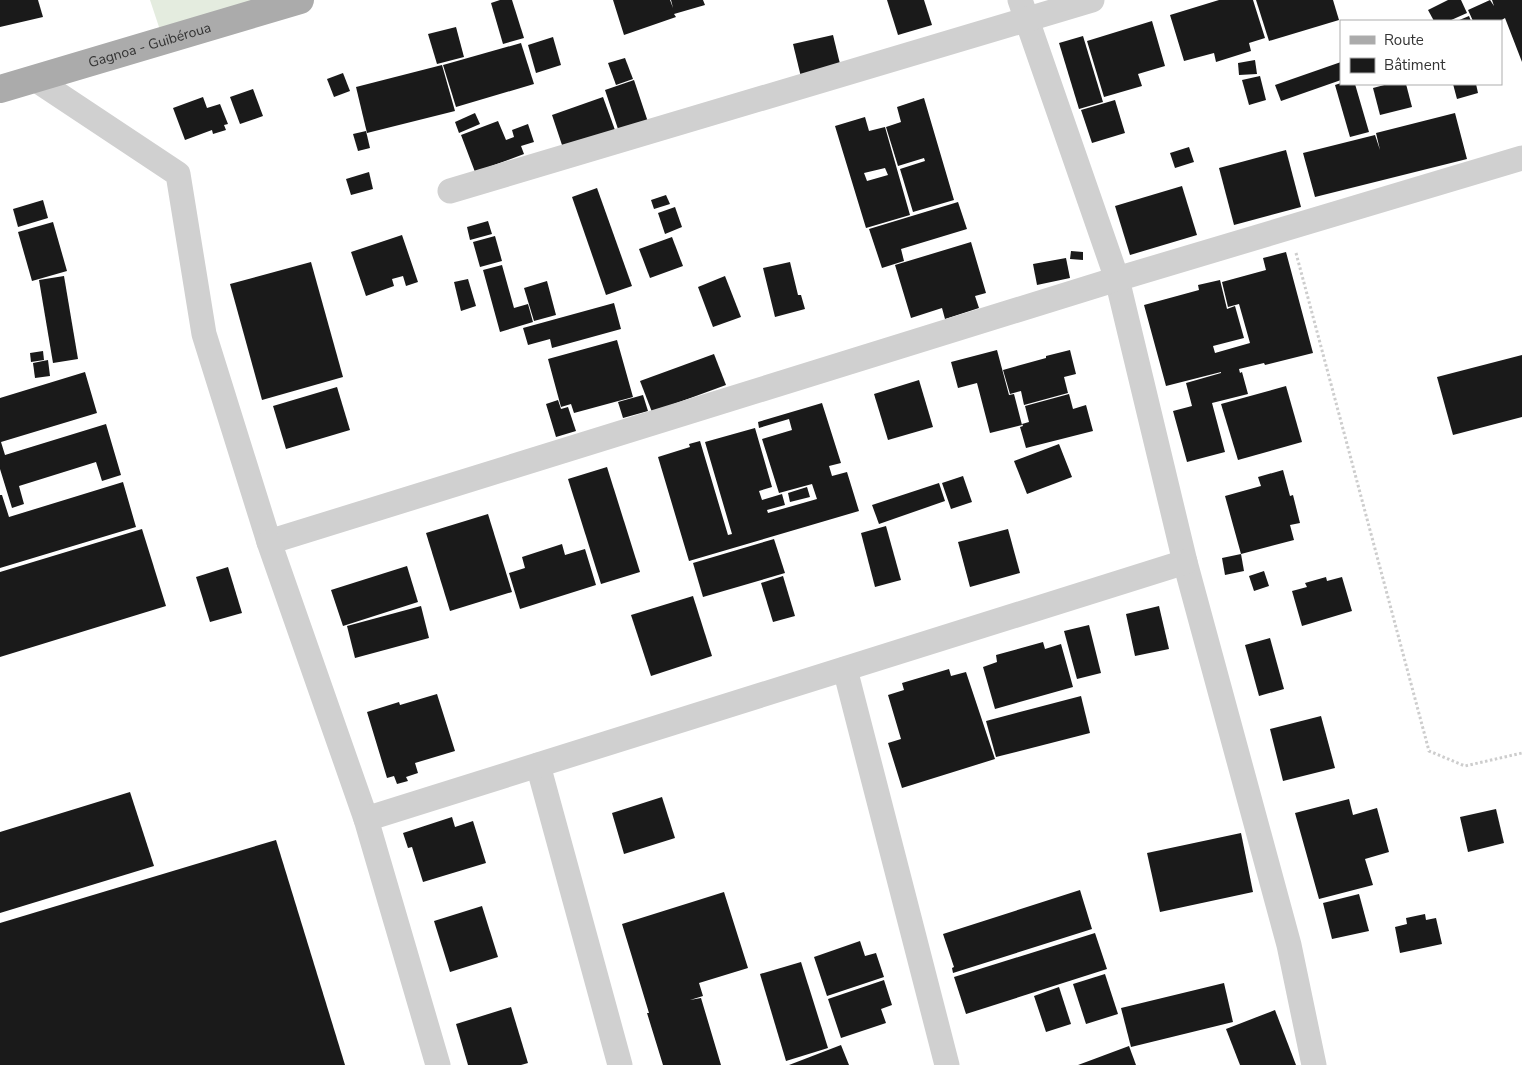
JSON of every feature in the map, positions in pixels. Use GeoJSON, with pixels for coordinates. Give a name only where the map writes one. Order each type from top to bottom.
{"type":"FeatureCollection","features":[{"type":"Feature","properties":{"kind":"main road","name":"Gagnoa - Guibéroua"},"geometry":{"type":"LineString","coordinates":[[0,89],[300,0]]}},
{"type":"Feature","properties":{"kind":"street"},"geometry":{"type":"LineString","coordinates":[[450,191],[1023,9],[1092,0]]}},
{"type":"Feature","properties":{"kind":"street"},"geometry":{"type":"LineString","coordinates":[[1023,9],[1117,279],[1185,562],[1289,946],[1314,1065]]}},
{"type":"Feature","properties":{"kind":"street"},"geometry":{"type":"LineString","coordinates":[[35,79],[178,174],[204,334],[269,542],[366,818],[438,1065]]}},
{"type":"Feature","properties":{"kind":"street"},"geometry":{"type":"LineString","coordinates":[[269,542],[1117,279],[1522,158]]}},
{"type":"Feature","properties":{"kind":"street"},"geometry":{"type":"LineString","coordinates":[[366,818],[1185,562]]}},
{"type":"Feature","properties":{"kind":"street"},"geometry":{"type":"LineString","coordinates":[[845,669],[947,1065]]}},
{"type":"Feature","properties":{"kind":"street"},"geometry":{"type":"LineString","coordinates":[[538,765],[620,1065]]}},
{"type":"Feature","properties":{"kind":"path"},"geometry":{"type":"LineString","coordinates":[[1289,229],[1429,750],[1465,766],[1522,753]]}},
{"type":"Feature","properties":{"kind":"shaded area"},"geometry":{"type":"Polygon","coordinates":[[[150,0],[267,0],[160,30],[150,0]]]}},
{"type":"Feature","properties":{"kind":"building"},"geometry":{"type":"Polygon","coordinates":[[[0,0],[38,0],[43,17],[0,27],[0,0]]]}},
{"type":"Feature","properties":{"kind":"building"},"geometry":{"type":"Polygon","coordinates":[[[500,0],[512,0],[524,38],[503,44],[491,3],[500,0]]]}},
{"type":"Feature","properties":{"kind":"building"},"geometry":{"type":"Polygon","coordinates":[[[613,0],[670,0],[673,8],[671,0],[703,0],[705,5],[674,14],[676,17],[624,35],[613,0]]]}},
{"type":"Feature","properties":{"kind":"building"},"geometry":{"type":"Polygon","coordinates":[[[887,0],[924,0],[932,25],[898,35],[887,0]]]}},
{"type":"Feature","properties":{"kind":"building"},"geometry":{"type":"Polygon","coordinates":[[[1219,0],[1253,0],[1265,38],[1249,43],[1251,51],[1216,62],[1214,53],[1184,61],[1170,15],[1219,0]]]}},
{"type":"Feature","properties":{"kind":"building"},"geometry":{"type":"Polygon","coordinates":[[[1256,0],[1333,0],[1339,20],[1269,41],[1256,0]]]}},
{"type":"Feature","properties":{"kind":"building"},"geometry":{"type":"Polygon","coordinates":[[[1448,0],[1461,0],[1467,13],[1451,20],[1433,20],[1428,10],[1448,0]]]}},
{"type":"Feature","properties":{"kind":"building"},"geometry":{"type":"Polygon","coordinates":[[[1490,0],[1494,6],[1492,0],[1522,0],[1522,62],[1505,18],[1502,20],[1473,20],[1468,10],[1490,0]]]}},
{"type":"Feature","properties":{"kind":"building"},"geometry":{"type":"Polygon","coordinates":[[[1469,16],[1471,20],[1459,20],[1469,16]]]}},
{"type":"Feature","properties":{"kind":"building"},"geometry":{"type":"Polygon","coordinates":[[[1152,21],[1165,66],[1138,74],[1142,86],[1104,97],[1087,41],[1152,21]]]}},
{"type":"Feature","properties":{"kind":"building"},"geometry":{"type":"Polygon","coordinates":[[[456,27],[464,57],[437,64],[428,34],[456,27]]]}},
{"type":"Feature","properties":{"kind":"building"},"geometry":{"type":"Polygon","coordinates":[[[833,35],[841,68],[801,77],[793,44],[833,35]]]}},
{"type":"Feature","properties":{"kind":"building"},"geometry":{"type":"Polygon","coordinates":[[[1083,36],[1103,102],[1079,109],[1059,43],[1083,36]]]}},
{"type":"Feature","properties":{"kind":"building"},"geometry":{"type":"Polygon","coordinates":[[[553,37],[561,65],[536,73],[528,45],[553,37]]]}},
{"type":"Feature","properties":{"kind":"building"},"geometry":{"type":"Polygon","coordinates":[[[521,43],[534,84],[456,107],[443,65],[521,43]]]}},
{"type":"Feature","properties":{"kind":"building"},"geometry":{"type":"Polygon","coordinates":[[[625,58],[633,79],[616,85],[608,63],[625,58]]]}},
{"type":"Feature","properties":{"kind":"building"},"geometry":{"type":"Polygon","coordinates":[[[1255,60],[1257,74],[1239,75],[1238,63],[1255,60]]]}},
{"type":"Feature","properties":{"kind":"building"},"geometry":{"type":"Polygon","coordinates":[[[1340,62],[1340,80],[1281,101],[1275,85],[1340,62]]]}},
{"type":"Feature","properties":{"kind":"building"},"geometry":{"type":"Polygon","coordinates":[[[442,65],[455,111],[367,133],[356,87],[442,65]]]}},
{"type":"Feature","properties":{"kind":"building"},"geometry":{"type":"Polygon","coordinates":[[[343,73],[350,91],[334,97],[327,79],[343,73]]]}},
{"type":"Feature","properties":{"kind":"building"},"geometry":{"type":"Polygon","coordinates":[[[1260,76],[1266,100],[1249,105],[1242,80],[1260,76]]]}},
{"type":"Feature","properties":{"kind":"building"},"geometry":{"type":"Polygon","coordinates":[[[634,80],[648,122],[619,132],[605,90],[634,80]]]}},
{"type":"Feature","properties":{"kind":"building"},"geometry":{"type":"Polygon","coordinates":[[[1340,83],[1340,85],[1355,85],[1369,132],[1350,137],[1335,85],[1340,83]]]}},
{"type":"Feature","properties":{"kind":"building"},"geometry":{"type":"Polygon","coordinates":[[[1384,85],[1406,85],[1412,107],[1380,115],[1373,88],[1384,85]]]}},
{"type":"Feature","properties":{"kind":"building"},"geometry":{"type":"Polygon","coordinates":[[[1453,85],[1476,85],[1478,93],[1457,99],[1453,85]]]}},
{"type":"Feature","properties":{"kind":"building"},"geometry":{"type":"Polygon","coordinates":[[[253,89],[263,116],[240,124],[230,97],[253,89]]]}},
{"type":"Feature","properties":{"kind":"building"},"geometry":{"type":"Polygon","coordinates":[[[203,97],[207,108],[220,104],[228,124],[224,125],[226,130],[213,134],[212,130],[185,140],[173,108],[203,97]]]}},
{"type":"Feature","properties":{"kind":"building"},"geometry":{"type":"Polygon","coordinates":[[[603,97],[615,130],[563,148],[552,115],[603,97]]]}},
{"type":"Feature","properties":{"kind":"building"},"geometry":{"type":"Polygon","coordinates":[[[924,98],[954,200],[913,212],[900,169],[925,161],[924,158],[898,166],[886,127],[901,122],[897,107],[924,98]]]}},
{"type":"Feature","properties":{"kind":"building"},"geometry":{"type":"Polygon","coordinates":[[[1115,100],[1125,133],[1092,143],[1081,110],[1115,100]]]}},
{"type":"Feature","properties":{"kind":"building"},"geometry":{"type":"Polygon","coordinates":[[[475,113],[480,124],[459,133],[455,122],[475,113]]]}},
{"type":"Feature","properties":{"kind":"building"},"geometry":{"type":"Polygon","coordinates":[[[1455,113],[1467,159],[1315,197],[1303,153],[1375,135],[1380,150],[1376,133],[1455,113]]]}},
{"type":"Feature","properties":{"kind":"building"},"geometry":{"type":"Polygon","coordinates":[[[865,117],[869,131],[885,127],[910,215],[866,228],[835,126],[865,117]],[[885,168],[864,173],[867,181],[888,175],[885,168]]]}},
{"type":"Feature","properties":{"kind":"building"},"geometry":{"type":"Polygon","coordinates":[[[498,121],[506,140],[514,137],[512,130],[528,124],[534,142],[521,146],[524,154],[475,172],[461,135],[498,121]]]}},
{"type":"Feature","properties":{"kind":"building"},"geometry":{"type":"Polygon","coordinates":[[[366,131],[370,148],[358,151],[353,134],[366,131]]]}},
{"type":"Feature","properties":{"kind":"building"},"geometry":{"type":"Polygon","coordinates":[[[1189,147],[1194,162],[1175,168],[1170,153],[1189,147]]]}},
{"type":"Feature","properties":{"kind":"building"},"geometry":{"type":"Polygon","coordinates":[[[1286,150],[1301,207],[1234,225],[1219,168],[1286,150]]]}},
{"type":"Feature","properties":{"kind":"building"},"geometry":{"type":"Polygon","coordinates":[[[369,172],[373,189],[351,195],[346,179],[369,172]]]}},
{"type":"Feature","properties":{"kind":"building"},"geometry":{"type":"Polygon","coordinates":[[[1182,186],[1197,235],[1130,255],[1115,206],[1182,186]]]}},
{"type":"Feature","properties":{"kind":"building"},"geometry":{"type":"Polygon","coordinates":[[[597,188],[632,286],[606,295],[572,197],[597,188]]]}},
{"type":"Feature","properties":{"kind":"building"},"geometry":{"type":"Polygon","coordinates":[[[666,195],[670,204],[654,209],[651,200],[666,195]]]}},
{"type":"Feature","properties":{"kind":"building"},"geometry":{"type":"Polygon","coordinates":[[[43,200],[48,218],[18,227],[13,209],[43,200]]]}},
{"type":"Feature","properties":{"kind":"building"},"geometry":{"type":"Polygon","coordinates":[[[958,202],[967,229],[901,249],[904,261],[882,268],[869,229],[958,202]]]}},
{"type":"Feature","properties":{"kind":"building"},"geometry":{"type":"Polygon","coordinates":[[[675,207],[682,227],[665,234],[658,213],[675,207]]]}},
{"type":"Feature","properties":{"kind":"building"},"geometry":{"type":"Polygon","coordinates":[[[488,221],[492,234],[470,240],[467,227],[488,221]]]}},
{"type":"Feature","properties":{"kind":"building"},"geometry":{"type":"Polygon","coordinates":[[[53,222],[67,271],[32,281],[18,232],[53,222]]]}},
{"type":"Feature","properties":{"kind":"building"},"geometry":{"type":"Polygon","coordinates":[[[402,235],[418,282],[406,286],[403,276],[392,279],[394,286],[366,296],[351,252],[402,235]]]}},
{"type":"Feature","properties":{"kind":"building"},"geometry":{"type":"Polygon","coordinates":[[[495,236],[502,261],[480,267],[473,242],[495,236]]]}},
{"type":"Feature","properties":{"kind":"building"},"geometry":{"type":"Polygon","coordinates":[[[672,237],[683,266],[650,278],[639,249],[672,237]]]}},
{"type":"Feature","properties":{"kind":"building"},"geometry":{"type":"Polygon","coordinates":[[[971,242],[986,293],[975,296],[979,308],[945,319],[942,308],[911,318],[895,265],[971,242]]]}},
{"type":"Feature","properties":{"kind":"building"},"geometry":{"type":"Polygon","coordinates":[[[1071,251],[1083,252],[1083,260],[1070,259],[1071,251]]]}},
{"type":"Feature","properties":{"kind":"building"},"geometry":{"type":"Polygon","coordinates":[[[1286,252],[1313,353],[1265,365],[1264,363],[1239,369],[1240,373],[1242,372],[1248,394],[1212,403],[1225,452],[1187,462],[1173,411],[1192,406],[1186,383],[1221,372],[1166,386],[1144,305],[1199,290],[1198,285],[1220,280],[1227,309],[1235,306],[1244,338],[1213,346],[1215,353],[1250,343],[1239,304],[1228,307],[1222,282],[1266,270],[1263,258],[1286,252]]]}},
{"type":"Feature","properties":{"kind":"building"},"geometry":{"type":"Polygon","coordinates":[[[1066,258],[1070,278],[1037,285],[1033,264],[1066,258]]]}},
{"type":"Feature","properties":{"kind":"building"},"geometry":{"type":"Polygon","coordinates":[[[311,262],[343,377],[262,400],[230,284],[311,262]]]}},
{"type":"Feature","properties":{"kind":"building"},"geometry":{"type":"Polygon","coordinates":[[[790,262],[798,295],[801,295],[805,309],[775,317],[763,268],[790,262]]]}},
{"type":"Feature","properties":{"kind":"building"},"geometry":{"type":"Polygon","coordinates":[[[502,265],[514,308],[528,304],[533,322],[500,332],[483,270],[502,265]]]}},
{"type":"Feature","properties":{"kind":"building"},"geometry":{"type":"Polygon","coordinates":[[[64,276],[78,359],[53,363],[39,280],[64,276]]]}},
{"type":"Feature","properties":{"kind":"building"},"geometry":{"type":"Polygon","coordinates":[[[725,276],[741,317],[713,327],[698,287],[725,276]]]}},
{"type":"Feature","properties":{"kind":"building"},"geometry":{"type":"Polygon","coordinates":[[[468,279],[476,306],[461,311],[454,282],[468,279]]]}},
{"type":"Feature","properties":{"kind":"building"},"geometry":{"type":"Polygon","coordinates":[[[547,281],[556,315],[534,321],[524,288],[547,281]]]}},
{"type":"Feature","properties":{"kind":"building"},"geometry":{"type":"Polygon","coordinates":[[[614,303],[621,329],[552,348],[550,339],[528,345],[523,328],[614,303]]]}},
{"type":"Feature","properties":{"kind":"building"},"geometry":{"type":"Polygon","coordinates":[[[617,340],[633,397],[574,413],[571,404],[561,407],[548,359],[617,340]]]}},
{"type":"Feature","properties":{"kind":"building"},"geometry":{"type":"Polygon","coordinates":[[[997,350],[1009,395],[1014,394],[1022,425],[990,433],[977,383],[958,388],[951,362],[997,350]]]}},
{"type":"Feature","properties":{"kind":"building"},"geometry":{"type":"Polygon","coordinates":[[[1070,350],[1076,374],[1064,377],[1068,393],[1024,405],[1021,391],[1010,394],[1003,370],[1070,350]]]}},
{"type":"Feature","properties":{"kind":"building"},"geometry":{"type":"Polygon","coordinates":[[[43,351],[44,360],[31,362],[30,353],[43,351]]]}},
{"type":"Feature","properties":{"kind":"building"},"geometry":{"type":"Polygon","coordinates":[[[714,354],[726,385],[652,412],[640,381],[714,354]]]}},
{"type":"Feature","properties":{"kind":"building"},"geometry":{"type":"Polygon","coordinates":[[[1522,355],[1522,417],[1453,435],[1437,377],[1522,355]]]}},
{"type":"Feature","properties":{"kind":"building"},"geometry":{"type":"Polygon","coordinates":[[[48,360],[50,376],[35,378],[33,363],[48,360]]]}},
{"type":"Feature","properties":{"kind":"building"},"geometry":{"type":"Polygon","coordinates":[[[85,372],[97,413],[1,442],[5,455],[106,424],[121,475],[102,481],[96,462],[19,486],[24,504],[12,508],[0,469],[0,398],[85,372]]]}},
{"type":"Feature","properties":{"kind":"building"},"geometry":{"type":"Polygon","coordinates":[[[919,380],[933,427],[888,440],[874,394],[919,380]]]}},
{"type":"Feature","properties":{"kind":"building"},"geometry":{"type":"Polygon","coordinates":[[[1286,386],[1302,442],[1238,460],[1221,404],[1286,386]]]}},
{"type":"Feature","properties":{"kind":"building"},"geometry":{"type":"Polygon","coordinates":[[[337,387],[350,430],[286,449],[273,406],[337,387]]]}},
{"type":"Feature","properties":{"kind":"building"},"geometry":{"type":"Polygon","coordinates":[[[1069,394],[1073,409],[1086,405],[1093,431],[1026,448],[1020,427],[1023,426],[1022,424],[1029,422],[1025,406],[1069,394]]]}},
{"type":"Feature","properties":{"kind":"building"},"geometry":{"type":"Polygon","coordinates":[[[643,395],[648,411],[623,418],[618,402],[643,395]]]}},
{"type":"Feature","properties":{"kind":"building"},"geometry":{"type":"Polygon","coordinates":[[[558,400],[561,409],[568,407],[576,431],[556,437],[546,404],[558,400]]]}},
{"type":"Feature","properties":{"kind":"building"},"geometry":{"type":"Polygon","coordinates":[[[822,403],[841,463],[829,466],[832,476],[847,472],[859,511],[689,561],[658,457],[690,447],[689,444],[700,441],[728,535],[732,534],[705,442],[755,428],[772,487],[759,491],[762,500],[782,494],[785,505],[767,510],[768,513],[817,499],[812,484],[779,493],[762,439],[792,430],[789,419],[759,428],[758,422],[822,403]]]}},
{"type":"Feature","properties":{"kind":"building"},"geometry":{"type":"Polygon","coordinates":[[[1059,444],[1072,477],[1027,494],[1014,461],[1059,444]]]}},
{"type":"Feature","properties":{"kind":"building"},"geometry":{"type":"Polygon","coordinates":[[[607,467],[640,572],[601,584],[568,479],[607,467]]]}},
{"type":"Feature","properties":{"kind":"building"},"geometry":{"type":"Polygon","coordinates":[[[1283,470],[1290,496],[1293,495],[1300,523],[1290,525],[1294,540],[1241,554],[1225,496],[1261,486],[1258,477],[1283,470]]]}},
{"type":"Feature","properties":{"kind":"building"},"geometry":{"type":"Polygon","coordinates":[[[963,476],[972,502],[951,509],[942,483],[963,476]]]}},
{"type":"Feature","properties":{"kind":"building"},"geometry":{"type":"Polygon","coordinates":[[[123,482],[136,527],[0,568],[0,495],[2,495],[9,517],[123,482]]]}},
{"type":"Feature","properties":{"kind":"building"},"geometry":{"type":"Polygon","coordinates":[[[939,483],[945,501],[879,524],[872,505],[939,483]]]}},
{"type":"Feature","properties":{"kind":"building"},"geometry":{"type":"Polygon","coordinates":[[[807,487],[810,497],[790,502],[788,493],[807,487]]]}},
{"type":"Feature","properties":{"kind":"building"},"geometry":{"type":"Polygon","coordinates":[[[488,514],[512,592],[450,611],[426,533],[488,514]]]}},
{"type":"Feature","properties":{"kind":"building"},"geometry":{"type":"Polygon","coordinates":[[[886,526],[901,580],[875,587],[861,533],[886,526]]]}},
{"type":"Feature","properties":{"kind":"building"},"geometry":{"type":"Polygon","coordinates":[[[142,529],[166,606],[0,657],[0,572],[142,529]]]}},
{"type":"Feature","properties":{"kind":"building"},"geometry":{"type":"Polygon","coordinates":[[[1008,529],[1020,573],[970,587],[958,542],[1008,529]]]}},
{"type":"Feature","properties":{"kind":"building"},"geometry":{"type":"Polygon","coordinates":[[[774,539],[785,573],[703,597],[693,563],[774,539]]]}},
{"type":"Feature","properties":{"kind":"building"},"geometry":{"type":"Polygon","coordinates":[[[562,544],[565,555],[585,549],[596,585],[520,609],[509,573],[525,568],[522,557],[562,544]]]}},
{"type":"Feature","properties":{"kind":"building"},"geometry":{"type":"Polygon","coordinates":[[[1241,554],[1244,571],[1225,575],[1222,558],[1241,554]]]}},
{"type":"Feature","properties":{"kind":"building"},"geometry":{"type":"Polygon","coordinates":[[[407,566],[418,602],[343,626],[331,590],[407,566]]]}},
{"type":"Feature","properties":{"kind":"building"},"geometry":{"type":"Polygon","coordinates":[[[228,567],[242,613],[210,622],[196,577],[228,567]]]}},
{"type":"Feature","properties":{"kind":"building"},"geometry":{"type":"Polygon","coordinates":[[[1264,571],[1269,586],[1254,591],[1249,576],[1264,571]]]}},
{"type":"Feature","properties":{"kind":"building"},"geometry":{"type":"Polygon","coordinates":[[[783,576],[795,616],[773,622],[761,583],[783,576]]]}},
{"type":"Feature","properties":{"kind":"building"},"geometry":{"type":"Polygon","coordinates":[[[1326,577],[1327,581],[1342,577],[1352,611],[1302,626],[1292,591],[1307,587],[1305,583],[1326,577]]]}},
{"type":"Feature","properties":{"kind":"building"},"geometry":{"type":"Polygon","coordinates":[[[693,596],[712,656],[651,676],[631,615],[693,596]]]}},
{"type":"Feature","properties":{"kind":"building"},"geometry":{"type":"Polygon","coordinates":[[[421,606],[429,638],[355,658],[347,626],[421,606]]]}},
{"type":"Feature","properties":{"kind":"building"},"geometry":{"type":"Polygon","coordinates":[[[1159,606],[1169,649],[1135,656],[1126,614],[1159,606]]]}},
{"type":"Feature","properties":{"kind":"building"},"geometry":{"type":"Polygon","coordinates":[[[1089,625],[1101,673],[1077,679],[1064,631],[1089,625]]]}},
{"type":"Feature","properties":{"kind":"building"},"geometry":{"type":"Polygon","coordinates":[[[1270,638],[1284,689],[1259,696],[1245,645],[1270,638]]]}},
{"type":"Feature","properties":{"kind":"building"},"geometry":{"type":"Polygon","coordinates":[[[1043,642],[1045,649],[1061,644],[1073,687],[995,709],[983,667],[997,662],[996,655],[1043,642]]]}},
{"type":"Feature","properties":{"kind":"building"},"geometry":{"type":"Polygon","coordinates":[[[949,669],[951,676],[966,672],[995,759],[902,788],[888,743],[901,739],[888,695],[904,690],[902,683],[949,669]]]}},
{"type":"Feature","properties":{"kind":"building"},"geometry":{"type":"Polygon","coordinates":[[[437,694],[455,751],[415,763],[418,773],[406,777],[408,781],[397,784],[394,776],[387,778],[367,712],[399,702],[400,705],[437,694]]]}},
{"type":"Feature","properties":{"kind":"building"},"geometry":{"type":"Polygon","coordinates":[[[1081,696],[1090,733],[996,757],[986,721],[1081,696]]]}},
{"type":"Feature","properties":{"kind":"building"},"geometry":{"type":"Polygon","coordinates":[[[1321,716],[1335,768],[1283,781],[1270,729],[1321,716]]]}},
{"type":"Feature","properties":{"kind":"building"},"geometry":{"type":"Polygon","coordinates":[[[130,792],[154,866],[0,913],[0,832],[130,792]]]}},
{"type":"Feature","properties":{"kind":"building"},"geometry":{"type":"Polygon","coordinates":[[[662,797],[675,838],[624,854],[612,813],[662,797]]]}},
{"type":"Feature","properties":{"kind":"building"},"geometry":{"type":"Polygon","coordinates":[[[1349,799],[1353,815],[1377,808],[1389,852],[1365,859],[1373,885],[1319,899],[1295,813],[1349,799]]]}},
{"type":"Feature","properties":{"kind":"building"},"geometry":{"type":"Polygon","coordinates":[[[1496,809],[1504,843],[1468,852],[1460,817],[1496,809]]]}},
{"type":"Feature","properties":{"kind":"building"},"geometry":{"type":"Polygon","coordinates":[[[452,817],[455,827],[473,821],[486,863],[423,882],[412,847],[408,848],[403,833],[452,817]]]}},
{"type":"Feature","properties":{"kind":"building"},"geometry":{"type":"Polygon","coordinates":[[[1241,833],[1253,892],[1160,912],[1147,853],[1241,833]]]}},
{"type":"Feature","properties":{"kind":"building"},"geometry":{"type":"Polygon","coordinates":[[[276,840],[345,1065],[0,1065],[0,923],[276,840]]]}},
{"type":"Feature","properties":{"kind":"building"},"geometry":{"type":"Polygon","coordinates":[[[1080,890],[1092,929],[953,973],[952,968],[954,967],[943,934],[1080,890]]]}},
{"type":"Feature","properties":{"kind":"building"},"geometry":{"type":"Polygon","coordinates":[[[724,892],[748,968],[699,983],[703,996],[690,1000],[701,998],[721,1065],[663,1065],[622,924],[724,892]]]}},
{"type":"Feature","properties":{"kind":"building"},"geometry":{"type":"Polygon","coordinates":[[[1359,894],[1369,931],[1332,939],[1323,903],[1359,894]]]}},
{"type":"Feature","properties":{"kind":"building"},"geometry":{"type":"Polygon","coordinates":[[[482,906],[498,957],[450,972],[434,921],[482,906]]]}},
{"type":"Feature","properties":{"kind":"building"},"geometry":{"type":"Polygon","coordinates":[[[1425,914],[1426,920],[1436,918],[1442,944],[1400,953],[1395,927],[1407,924],[1406,918],[1425,914]]]}},
{"type":"Feature","properties":{"kind":"building"},"geometry":{"type":"Polygon","coordinates":[[[1095,933],[1107,969],[966,1014],[954,977],[1095,933]]]}},
{"type":"Feature","properties":{"kind":"building"},"geometry":{"type":"Polygon","coordinates":[[[860,941],[865,956],[876,953],[884,977],[827,996],[814,957],[860,941]]]}},
{"type":"Feature","properties":{"kind":"building"},"geometry":{"type":"Polygon","coordinates":[[[801,962],[828,1048],[786,1061],[760,974],[801,962]]]}},
{"type":"Feature","properties":{"kind":"building"},"geometry":{"type":"Polygon","coordinates":[[[1105,974],[1118,1014],[1086,1024],[1073,984],[1105,974]]]}},
{"type":"Feature","properties":{"kind":"building"},"geometry":{"type":"Polygon","coordinates":[[[884,980],[892,1005],[881,1009],[886,1023],[841,1038],[828,999],[884,980]]]}},
{"type":"Feature","properties":{"kind":"building"},"geometry":{"type":"Polygon","coordinates":[[[1224,983],[1233,1022],[1131,1047],[1121,1008],[1224,983]]]}},
{"type":"Feature","properties":{"kind":"building"},"geometry":{"type":"Polygon","coordinates":[[[1059,987],[1071,1024],[1046,1032],[1034,996],[1059,987]]]}},
{"type":"Feature","properties":{"kind":"building"},"geometry":{"type":"Polygon","coordinates":[[[511,1007],[528,1063],[521,1065],[468,1065],[456,1024],[511,1007]]]}},
{"type":"Feature","properties":{"kind":"building"},"geometry":{"type":"Polygon","coordinates":[[[1275,1010],[1296,1065],[1240,1065],[1226,1029],[1275,1010]]]}},
{"type":"Feature","properties":{"kind":"building"},"geometry":{"type":"Polygon","coordinates":[[[841,1045],[849,1065],[789,1065],[841,1045]]]}},
{"type":"Feature","properties":{"kind":"building"},"geometry":{"type":"Polygon","coordinates":[[[1129,1046],[1136,1065],[1078,1065],[1129,1046]]]}}]}
